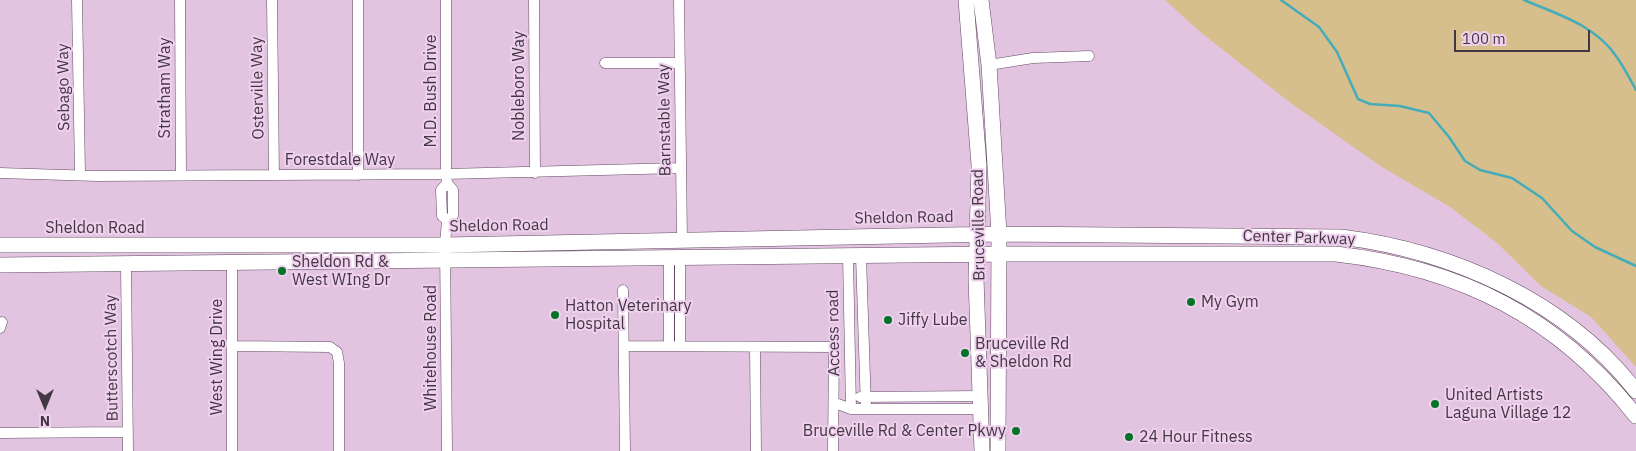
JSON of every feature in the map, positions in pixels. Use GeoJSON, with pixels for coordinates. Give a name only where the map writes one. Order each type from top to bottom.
{"type":"FeatureCollection","features":[{"type":"Feature","properties":{"kind":"main road","name":"Bruceville Road"},"geometry":{"type":"LineString","coordinates":[[966,0],[979,165],[979,234],[977,255],[982,451]]}},
{"type":"Feature","properties":{"kind":"main road","name":"Bruceville Road"},"geometry":{"type":"LineString","coordinates":[[981,0],[988,65],[999,234],[998,451]]}},
{"type":"Feature","properties":{"kind":"main road","name":"Sheldon Road"},"geometry":{"type":"LineString","coordinates":[[0,245],[445,244],[999,234]]}},
{"type":"Feature","properties":{"kind":"main road","name":"Center Parkway"},"geometry":{"type":"LineString","coordinates":[[999,234],[1342,237],[1397,247],[1476,272],[1525,296],[1550,312],[1591,344],[1636,391]]}},
{"type":"Feature","properties":{"kind":"main road"},"geometry":{"type":"LineString","coordinates":[[1214,254],[1216,248],[1221,246],[1243,244],[1274,236]]}},
{"type":"Feature","properties":{"kind":"main road","name":"Center Parkway"},"geometry":{"type":"LineString","coordinates":[[999,254],[1336,254],[1403,265],[1451,278],[1528,316],[1583,358],[1636,416]]}},
{"type":"Feature","properties":{"kind":"main road"},"geometry":{"type":"LineString","coordinates":[[0,265],[999,254]]}},
{"type":"Feature","properties":{"kind":"main road"},"geometry":{"type":"LineString","coordinates":[[981,426],[989,444],[989,451]]}},
{"type":"Feature","properties":{"kind":"street","name":"Sebago Way"},"geometry":{"type":"LineString","coordinates":[[77,0],[80,174]]}},
{"type":"Feature","properties":{"kind":"street","name":"Stratham Way"},"geometry":{"type":"LineString","coordinates":[[180,0],[181,175]]}},
{"type":"Feature","properties":{"kind":"street","name":"Osterville Way"},"geometry":{"type":"LineString","coordinates":[[272,0],[274,175]]}},
{"type":"Feature","properties":{"kind":"street"},"geometry":{"type":"LineString","coordinates":[[358,0],[358,175]]}},
{"type":"Feature","properties":{"kind":"street","name":"M.D. Bush Drive"},"geometry":{"type":"LineString","coordinates":[[445,244],[448,220],[442,216],[441,190],[447,178],[446,0]]}},
{"type":"Feature","properties":{"kind":"street","name":"Nobleboro Way"},"geometry":{"type":"LineString","coordinates":[[534,0],[535,173]]}},
{"type":"Feature","properties":{"kind":"street","name":"Barnstable Way"},"geometry":{"type":"LineString","coordinates":[[679,0],[682,240]]}},
{"type":"Feature","properties":{"kind":"street"},"geometry":{"type":"LineString","coordinates":[[988,65],[1037,58],[1089,56]]}},
{"type":"Feature","properties":{"kind":"street"},"geometry":{"type":"LineString","coordinates":[[605,63],[679,63]]}},
{"type":"Feature","properties":{"kind":"street","name":"Forestdale Way"},"geometry":{"type":"LineString","coordinates":[[0,173],[358,175],[447,178],[680,168]]}},
{"type":"Feature","properties":{"kind":"street","name":"Whitehouse Road"},"geometry":{"type":"LineString","coordinates":[[445,244],[447,451]]}},
{"type":"Feature","properties":{"kind":"street"},"geometry":{"type":"LineString","coordinates":[[1387,262],[1397,247]]}},
{"type":"Feature","properties":{"kind":"street"},"geometry":{"type":"LineString","coordinates":[[1397,247],[1403,265]]}},
{"type":"Feature","properties":{"kind":"street"},"geometry":{"type":"LineString","coordinates":[[854,256],[866,409]]}},
{"type":"Feature","properties":{"kind":"street","name":"Access road"},"geometry":{"type":"LineString","coordinates":[[851,409],[854,256]]}},
{"type":"Feature","properties":{"kind":"street"},"geometry":{"type":"LineString","coordinates":[[674,257],[674,346]]}},
{"type":"Feature","properties":{"kind":"street","name":"West Wing Drive"},"geometry":{"type":"LineString","coordinates":[[232,262],[232,451]]}},
{"type":"Feature","properties":{"kind":"street","name":"Butterscotch Way"},"geometry":{"type":"LineString","coordinates":[[126,265],[128,451]]}},
{"type":"Feature","properties":{"kind":"street"},"geometry":{"type":"LineString","coordinates":[[623,290],[625,451]]}},
{"type":"Feature","properties":{"kind":"street"},"geometry":{"type":"LineString","coordinates":[[232,346],[330,347],[337,352],[339,363],[339,451]]}},
{"type":"Feature","properties":{"kind":"street"},"geometry":{"type":"LineString","coordinates":[[624,346],[834,346],[835,403],[833,451]]}},
{"type":"Feature","properties":{"kind":"street"},"geometry":{"type":"LineString","coordinates":[[755,347],[756,451]]}},
{"type":"Feature","properties":{"kind":"street"},"geometry":{"type":"LineString","coordinates":[[835,403],[850,397],[865,396],[981,402]]}},
{"type":"Feature","properties":{"kind":"street"},"geometry":{"type":"LineString","coordinates":[[835,403],[851,409],[866,409],[981,402]]}},
{"type":"Feature","properties":{"kind":"street"},"geometry":{"type":"LineString","coordinates":[[0,433],[128,432]]}},
{"type":"Feature","properties":{"kind":"shaded area"},"geometry":{"type":"Polygon","coordinates":[[[1165,0],[1636,0],[1636,367],[1591,317],[1541,286],[1497,243],[1450,207],[1382,167],[1292,104],[1199,31],[1165,0]]]}},
{"type":"Feature","properties":{"kind":"waterway"},"geometry":{"type":"LineString","coordinates":[[1281,0],[1319,27],[1337,52],[1358,99],[1370,104],[1400,106],[1429,113],[1449,137],[1465,161],[1480,170],[1512,178],[1542,198],[1572,231],[1595,247],[1636,266]]}},
{"type":"Feature","properties":{"kind":"waterway"},"geometry":{"type":"LineString","coordinates":[[1524,0],[1562,16],[1597,36],[1616,56],[1636,90]]}},
{"type":"Feature","properties":{"kind":"place","name":"Sheldon Rd & West WIng Dr"},"geometry":{"type":"Point","coordinates":[282,271]}},
{"type":"Feature","properties":{"kind":"place","name":"My Gym"},"geometry":{"type":"Point","coordinates":[1191,302]}},
{"type":"Feature","properties":{"kind":"place","name":"Hatton Veterinary Hospital"},"geometry":{"type":"Point","coordinates":[555,315]}},
{"type":"Feature","properties":{"kind":"place","name":"Jiffy Lube"},"geometry":{"type":"Point","coordinates":[888,320]}},
{"type":"Feature","properties":{"kind":"place","name":"Bruceville Rd & Sheldon Rd"},"geometry":{"type":"Point","coordinates":[965,353]}},
{"type":"Feature","properties":{"kind":"place","name":"United Artists Laguna Village 12"},"geometry":{"type":"Point","coordinates":[1435,404]}},
{"type":"Feature","properties":{"kind":"place","name":"Bruceville Rd & Center Pkwy"},"geometry":{"type":"Point","coordinates":[1016,431]}},
{"type":"Feature","properties":{"kind":"place","name":"24 Hour Fitness"},"geometry":{"type":"Point","coordinates":[1129,437]}}]}
